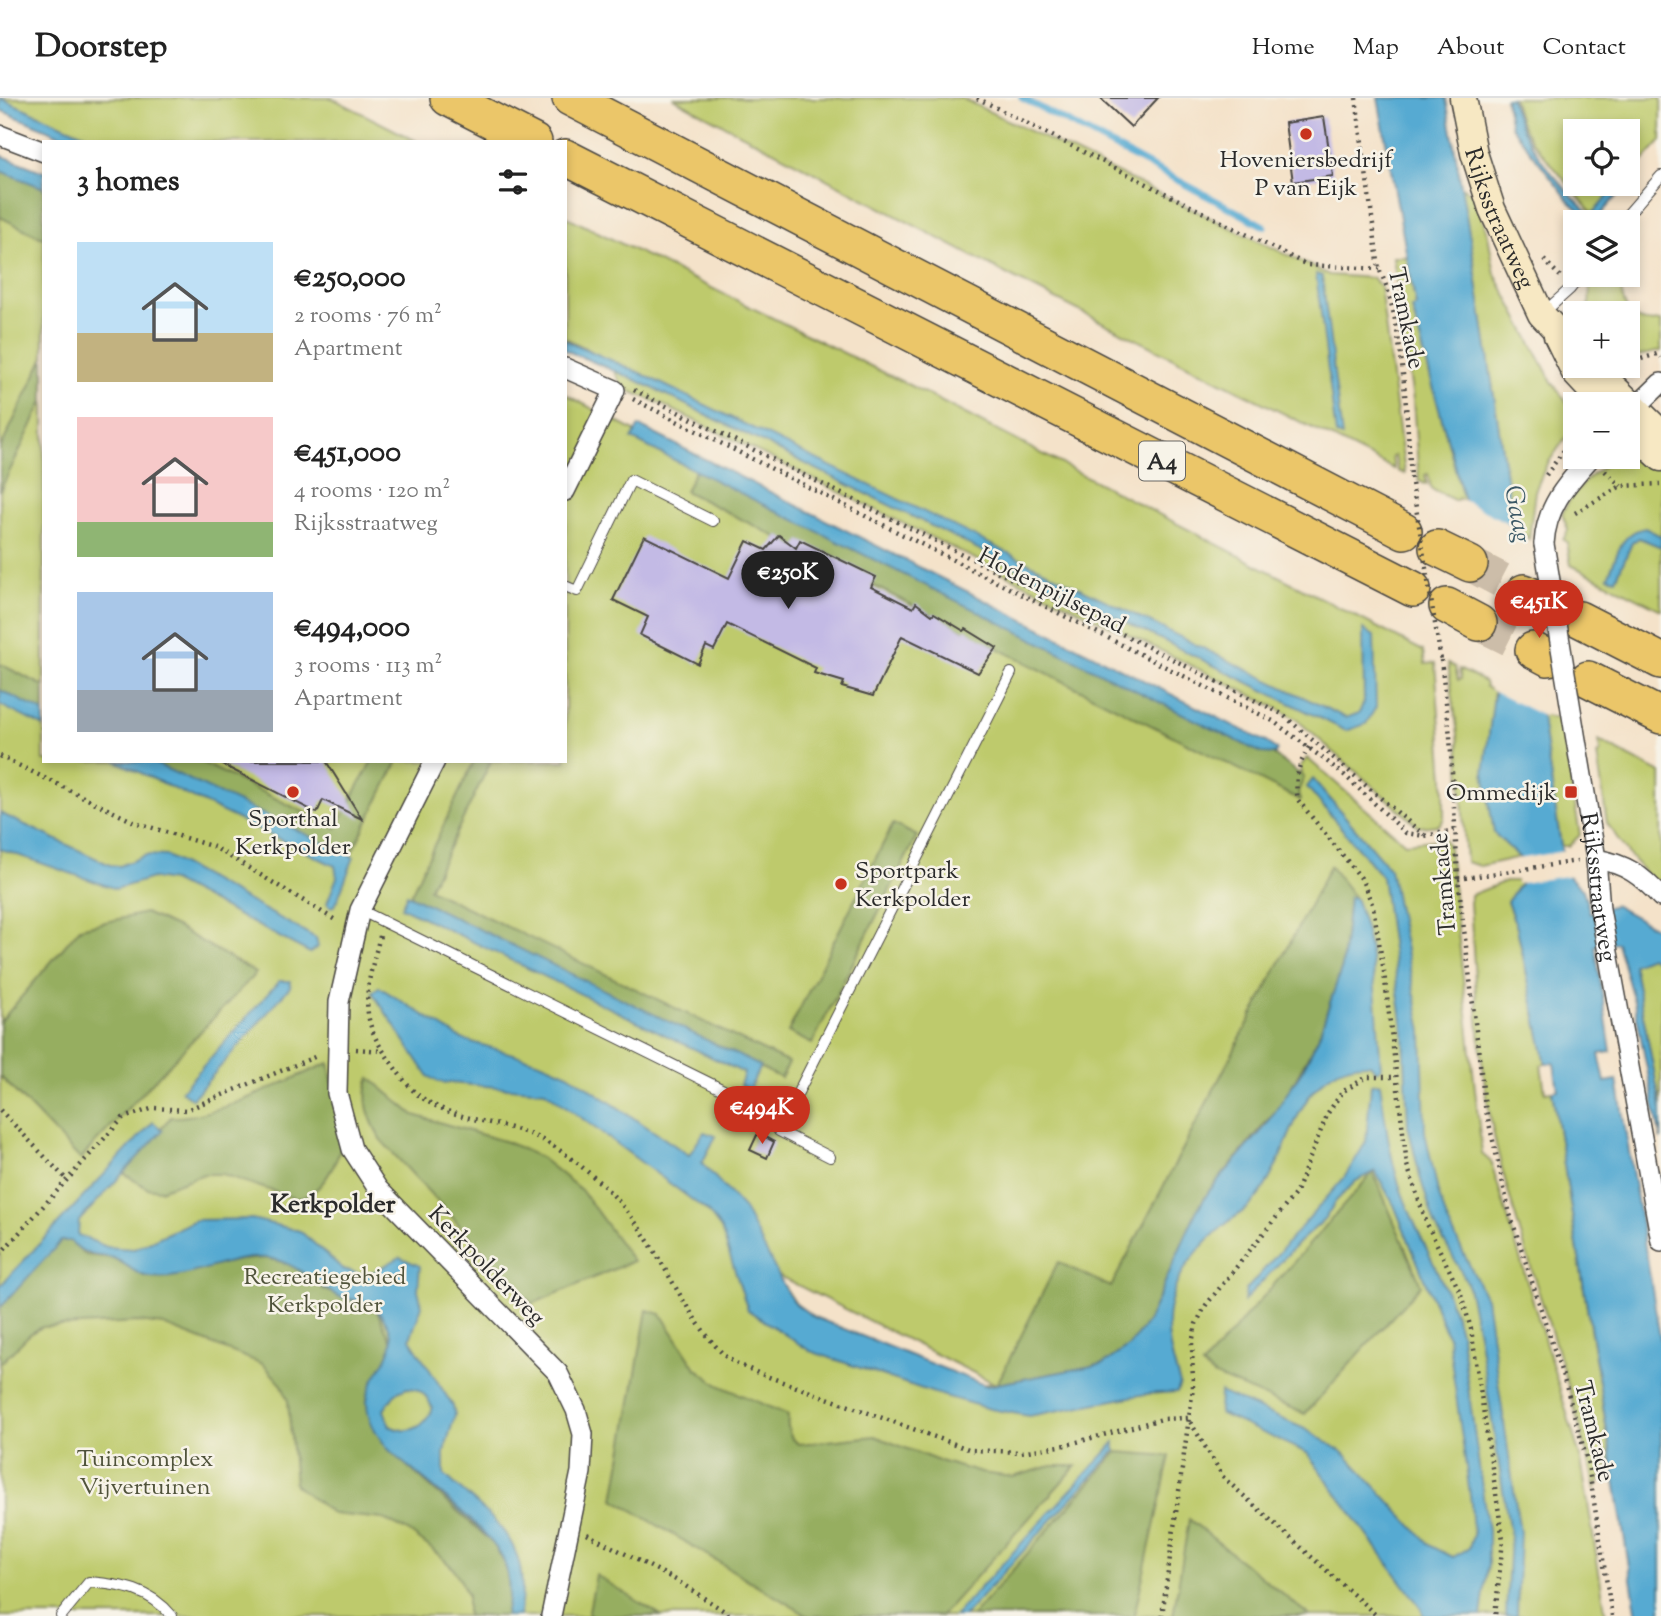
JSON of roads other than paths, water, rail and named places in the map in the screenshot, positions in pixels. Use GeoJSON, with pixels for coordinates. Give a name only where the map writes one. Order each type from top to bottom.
{"type":"FeatureCollection","features":[{"type":"Feature","properties":{"kind":"highway"},"geometry":{"type":"LineString","coordinates":[[448,98],[530,140]]}},
{"type":"Feature","properties":{"kind":"highway","name":"A4"},"geometry":{"type":"LineString","coordinates":[[570,98],[1404,531]]}},
{"type":"Feature","properties":{"kind":"highway","name":"A4"},"geometry":{"type":"LineString","coordinates":[[567,158],[1413,589]]}},
{"type":"Feature","properties":{"kind":"highway"},"geometry":{"type":"LineString","coordinates":[[1437,548],[1470,565]]}},
{"type":"Feature","properties":{"kind":"highway"},"geometry":{"type":"LineString","coordinates":[[1447,606],[1479,623]]}},
{"type":"Feature","properties":{"kind":"highway"},"geometry":{"type":"LineString","coordinates":[[1579,619],[1661,661]]}},
{"type":"Feature","properties":{"kind":"highway"},"geometry":{"type":"LineString","coordinates":[[1588,678],[1661,716]]}},
{"type":"Feature","properties":{"kind":"main road","name":"Rijksstraatweg"},"geometry":{"type":"LineString","coordinates":[[1462,98],[1474,153],[1492,209],[1575,373],[1593,392]]}},
{"type":"Feature","properties":{"kind":"main road","name":"Rijksstraatweg"},"geometry":{"type":"LineString","coordinates":[[1548,323],[1563,338]]}},
{"type":"Feature","properties":{"kind":"main road"},"geometry":{"type":"LineString","coordinates":[[1640,422],[1661,433]]}},
{"type":"Feature","properties":{"kind":"main road"},"geometry":{"type":"LineString","coordinates":[[1640,430],[1661,458]]}},
{"type":"Feature","properties":{"kind":"street"},"geometry":{"type":"LineString","coordinates":[[0,135],[42,151]]}},
{"type":"Feature","properties":{"kind":"street"},"geometry":{"type":"LineString","coordinates":[[567,369],[618,391],[567,487]]}},
{"type":"Feature","properties":{"kind":"street"},"geometry":{"type":"LineString","coordinates":[[1640,406],[1661,383]]}},
{"type":"Feature","properties":{"kind":"street","name":"Rijksstraatweg"},"geometry":{"type":"LineString","coordinates":[[1579,469],[1564,485],[1544,538],[1596,859],[1600,909],[1661,1241]]}},
{"type":"Feature","properties":{"kind":"street","name":"Kerkpolderweg"},"geometry":{"type":"LineString","coordinates":[[434,763],[360,910],[340,1002],[336,1048],[337,1093],[352,1149],[379,1189],[558,1373],[576,1410],[583,1434],[581,1472],[551,1616]]}},
{"type":"Feature","properties":{"kind":"street"},"geometry":{"type":"LineString","coordinates":[[1596,859],[1625,866],[1640,874],[1661,897]]}},
{"type":"Feature","properties":{"kind":"lane"},"geometry":{"type":"LineString","coordinates":[[1631,210],[1661,176]]}},
{"type":"Feature","properties":{"kind":"lane"},"geometry":{"type":"LineString","coordinates":[[1548,323],[1572,287]]}},
{"type":"Feature","properties":{"kind":"lane"},"geometry":{"type":"LineString","coordinates":[[567,587],[577,591],[631,480],[713,521]]}},
{"type":"Feature","properties":{"kind":"lane"},"geometry":{"type":"LineString","coordinates":[[830,1157],[779,1131],[1011,673]]}},
{"type":"Feature","properties":{"kind":"lane"},"geometry":{"type":"LineString","coordinates":[[360,910],[785,1119]]}},
{"type":"Feature","properties":{"kind":"lane"},"geometry":{"type":"LineString","coordinates":[[61,1616],[89,1582],[129,1586],[162,1603],[172,1616]]}},
{"type":"Feature","properties":{"kind":"water"},"geometry":{"type":"Polygon","coordinates":[[[0,98],[97,140],[71,140],[0,110],[0,98]]]}},
{"type":"Feature","properties":{"kind":"water"},"geometry":{"type":"Polygon","coordinates":[[[1378,98],[1446,98],[1474,261],[1565,873],[1583,890],[1590,913],[1614,905],[1661,931],[1661,964],[1650,957],[1633,964],[1661,1107],[1661,1140],[1634,1002],[1617,943],[1595,946],[1611,1052],[1599,1054],[1605,1082],[1617,1080],[1661,1343],[1661,1616],[1637,1616],[1552,1091],[1558,1090],[1554,1063],[1546,1064],[1517,928],[1507,902],[1522,881],[1520,858],[1494,833],[1484,773],[1494,694],[1464,501],[1412,309],[1416,306],[1378,98]]]}},
{"type":"Feature","properties":{"kind":"water"},"geometry":{"type":"Polygon","coordinates":[[[1505,98],[1511,98],[1516,115],[1532,146],[1563,186],[1563,193],[1511,126],[1505,98]]]}},
{"type":"Feature","properties":{"kind":"water"},"geometry":{"type":"Polygon","coordinates":[[[0,155],[42,171],[42,187],[0,171],[0,155]]]}},
{"type":"Feature","properties":{"kind":"water"},"geometry":{"type":"Polygon","coordinates":[[[1566,196],[1572,196],[1586,210],[1579,210],[1566,196]]]}},
{"type":"Feature","properties":{"kind":"water"},"geometry":{"type":"Polygon","coordinates":[[[1608,196],[1617,196],[1604,210],[1596,210],[1608,196]]]}},
{"type":"Feature","properties":{"kind":"water"},"geometry":{"type":"Polygon","coordinates":[[[1316,274],[1322,276],[1342,437],[1336,435],[1316,274]]]}},
{"type":"Feature","properties":{"kind":"water"},"geometry":{"type":"Polygon","coordinates":[[[567,341],[638,372],[1346,718],[1359,713],[1364,702],[1363,629],[1374,636],[1376,707],[1366,724],[1346,731],[636,380],[567,351],[567,341]]]}},
{"type":"Feature","properties":{"kind":"water"},"geometry":{"type":"Polygon","coordinates":[[[639,426],[1266,742],[1277,750],[1275,754],[1261,753],[632,439],[639,426]]]}},
{"type":"Feature","properties":{"kind":"water"},"geometry":{"type":"Polygon","coordinates":[[[1645,528],[1661,536],[1661,547],[1639,538],[1632,543],[1616,579],[1608,577],[1625,540],[1630,534],[1645,528]]]}},
{"type":"Feature","properties":{"kind":"water"},"geometry":{"type":"Polygon","coordinates":[[[0,690],[42,711],[42,726],[0,705],[0,690]]]}},
{"type":"Feature","properties":{"kind":"water"},"geometry":{"type":"Polygon","coordinates":[[[120,763],[154,763],[354,857],[335,906],[330,907],[327,903],[337,877],[335,866],[120,763]]]}},
{"type":"Feature","properties":{"kind":"water"},"geometry":{"type":"Polygon","coordinates":[[[1313,779],[1390,869],[1422,1031],[1425,1132],[1438,1192],[1447,1220],[1486,1298],[1520,1532],[1517,1616],[1506,1616],[1510,1534],[1478,1333],[1467,1282],[1435,1225],[1408,1125],[1404,1035],[1382,877],[1307,787],[1313,779]]]}},
{"type":"Feature","properties":{"kind":"water"},"geometry":{"type":"Polygon","coordinates":[[[0,813],[110,865],[120,866],[146,855],[167,856],[316,938],[318,947],[310,953],[172,881],[152,878],[116,889],[0,849],[0,813]]]}},
{"type":"Feature","properties":{"kind":"water"},"geometry":{"type":"Polygon","coordinates":[[[407,894],[760,1066],[750,1089],[740,1085],[744,1073],[401,907],[407,894]]]}},
{"type":"Feature","properties":{"kind":"water"},"geometry":{"type":"Polygon","coordinates":[[[1349,897],[1355,898],[1372,960],[1381,1068],[1376,1071],[1370,1064],[1353,1065],[1332,1074],[1314,1090],[1298,1115],[1265,1187],[1246,1209],[1208,1240],[1184,1270],[1173,1293],[1168,1315],[1170,1345],[1180,1384],[1177,1392],[1146,1394],[1029,1416],[990,1409],[934,1393],[810,1351],[748,1310],[721,1229],[707,1211],[545,1091],[438,1082],[428,1076],[372,992],[379,987],[462,1039],[540,1062],[568,1074],[689,1155],[704,1132],[716,1136],[702,1163],[744,1209],[788,1294],[796,1304],[814,1317],[987,1386],[1103,1364],[1129,1346],[1148,1321],[1196,1212],[1209,1191],[1265,1127],[1303,1069],[1318,1038],[1342,967],[1349,897]]]}},
{"type":"Feature","properties":{"kind":"water"},"geometry":{"type":"Polygon","coordinates":[[[279,981],[291,981],[290,987],[192,1099],[181,1091],[279,981]]]}},
{"type":"Feature","properties":{"kind":"water"},"geometry":{"type":"Polygon","coordinates":[[[1380,1083],[1396,1174],[1413,1220],[1444,1285],[1461,1336],[1488,1531],[1488,1564],[1481,1616],[1424,1616],[1421,1608],[1307,1453],[1219,1413],[1220,1392],[1305,1429],[1344,1453],[1431,1546],[1453,1557],[1469,1548],[1473,1535],[1471,1503],[1448,1337],[1394,1205],[1375,1171],[1356,1181],[1336,1201],[1324,1220],[1299,1242],[1244,1301],[1246,1290],[1344,1178],[1366,1142],[1371,1084],[1380,1083]]]}},
{"type":"Feature","properties":{"kind":"water"},"geometry":{"type":"Polygon","coordinates":[[[153,1122],[163,1130],[79,1221],[78,1235],[107,1247],[134,1249],[195,1220],[252,1219],[300,1231],[343,1269],[361,1274],[375,1271],[400,1257],[420,1266],[418,1290],[422,1306],[410,1339],[453,1406],[455,1415],[444,1452],[444,1474],[493,1520],[506,1534],[515,1550],[522,1590],[519,1616],[505,1616],[508,1576],[496,1548],[468,1518],[387,1448],[372,1426],[367,1400],[375,1377],[387,1357],[391,1335],[386,1322],[371,1305],[336,1295],[295,1268],[276,1260],[236,1260],[160,1278],[145,1276],[113,1258],[87,1253],[70,1241],[61,1241],[0,1308],[0,1286],[153,1122]],[[412,1388],[396,1393],[384,1410],[390,1426],[410,1430],[422,1424],[430,1414],[432,1407],[428,1399],[412,1388]]]}},
{"type":"Feature","properties":{"kind":"water"},"geometry":{"type":"Polygon","coordinates":[[[1115,1442],[1115,1451],[964,1616],[954,1616],[1115,1442]]]}},
{"type":"Feature","properties":{"kind":"waterway"},"geometry":{"type":"LineString","coordinates":[[1022,98],[1264,226]]}},
{"type":"Feature","properties":{"kind":"tunnel"},"geometry":{"type":"LineString","coordinates":[[1470,564],[1524,592]]}},
{"type":"Feature","properties":{"kind":"tunnel"},"geometry":{"type":"LineString","coordinates":[[1479,623],[1533,650]]}},
{"type":"Feature","properties":{"kind":"place","name":"Hoveniersbedrijf P van Eijk"},"geometry":{"type":"Point","coordinates":[1306,134]}},
{"type":"Feature","properties":{"kind":"place","name":"Sporthal Kerkpolder"},"geometry":{"type":"Point","coordinates":[293,792]}},
{"type":"Feature","properties":{"kind":"place","name":"Ommedijk"},"geometry":{"type":"Point","coordinates":[1571,792]}},
{"type":"Feature","properties":{"kind":"place","name":"Sportpark Kerkpolder"},"geometry":{"type":"Point","coordinates":[841,884]}},
{"type":"Feature","properties":{"kind":"district","name":"Kerkpolder"},"geometry":{"type":"Point","coordinates":[333,1203]}},
{"type":"Feature","properties":{"kind":"water label","name":"Gaag"},"geometry":{"type":"Point","coordinates":[1519,514]}},
{"type":"Feature","properties":{"kind":"park label","name":"Recreatiegebied Kerkpolder"},"geometry":{"type":"Point","coordinates":[325,1290]}},
{"type":"Feature","properties":{"kind":"park label","name":"Tuincomplex Vijvertuinen"},"geometry":{"type":"Point","coordinates":[145,1472]}}]}
